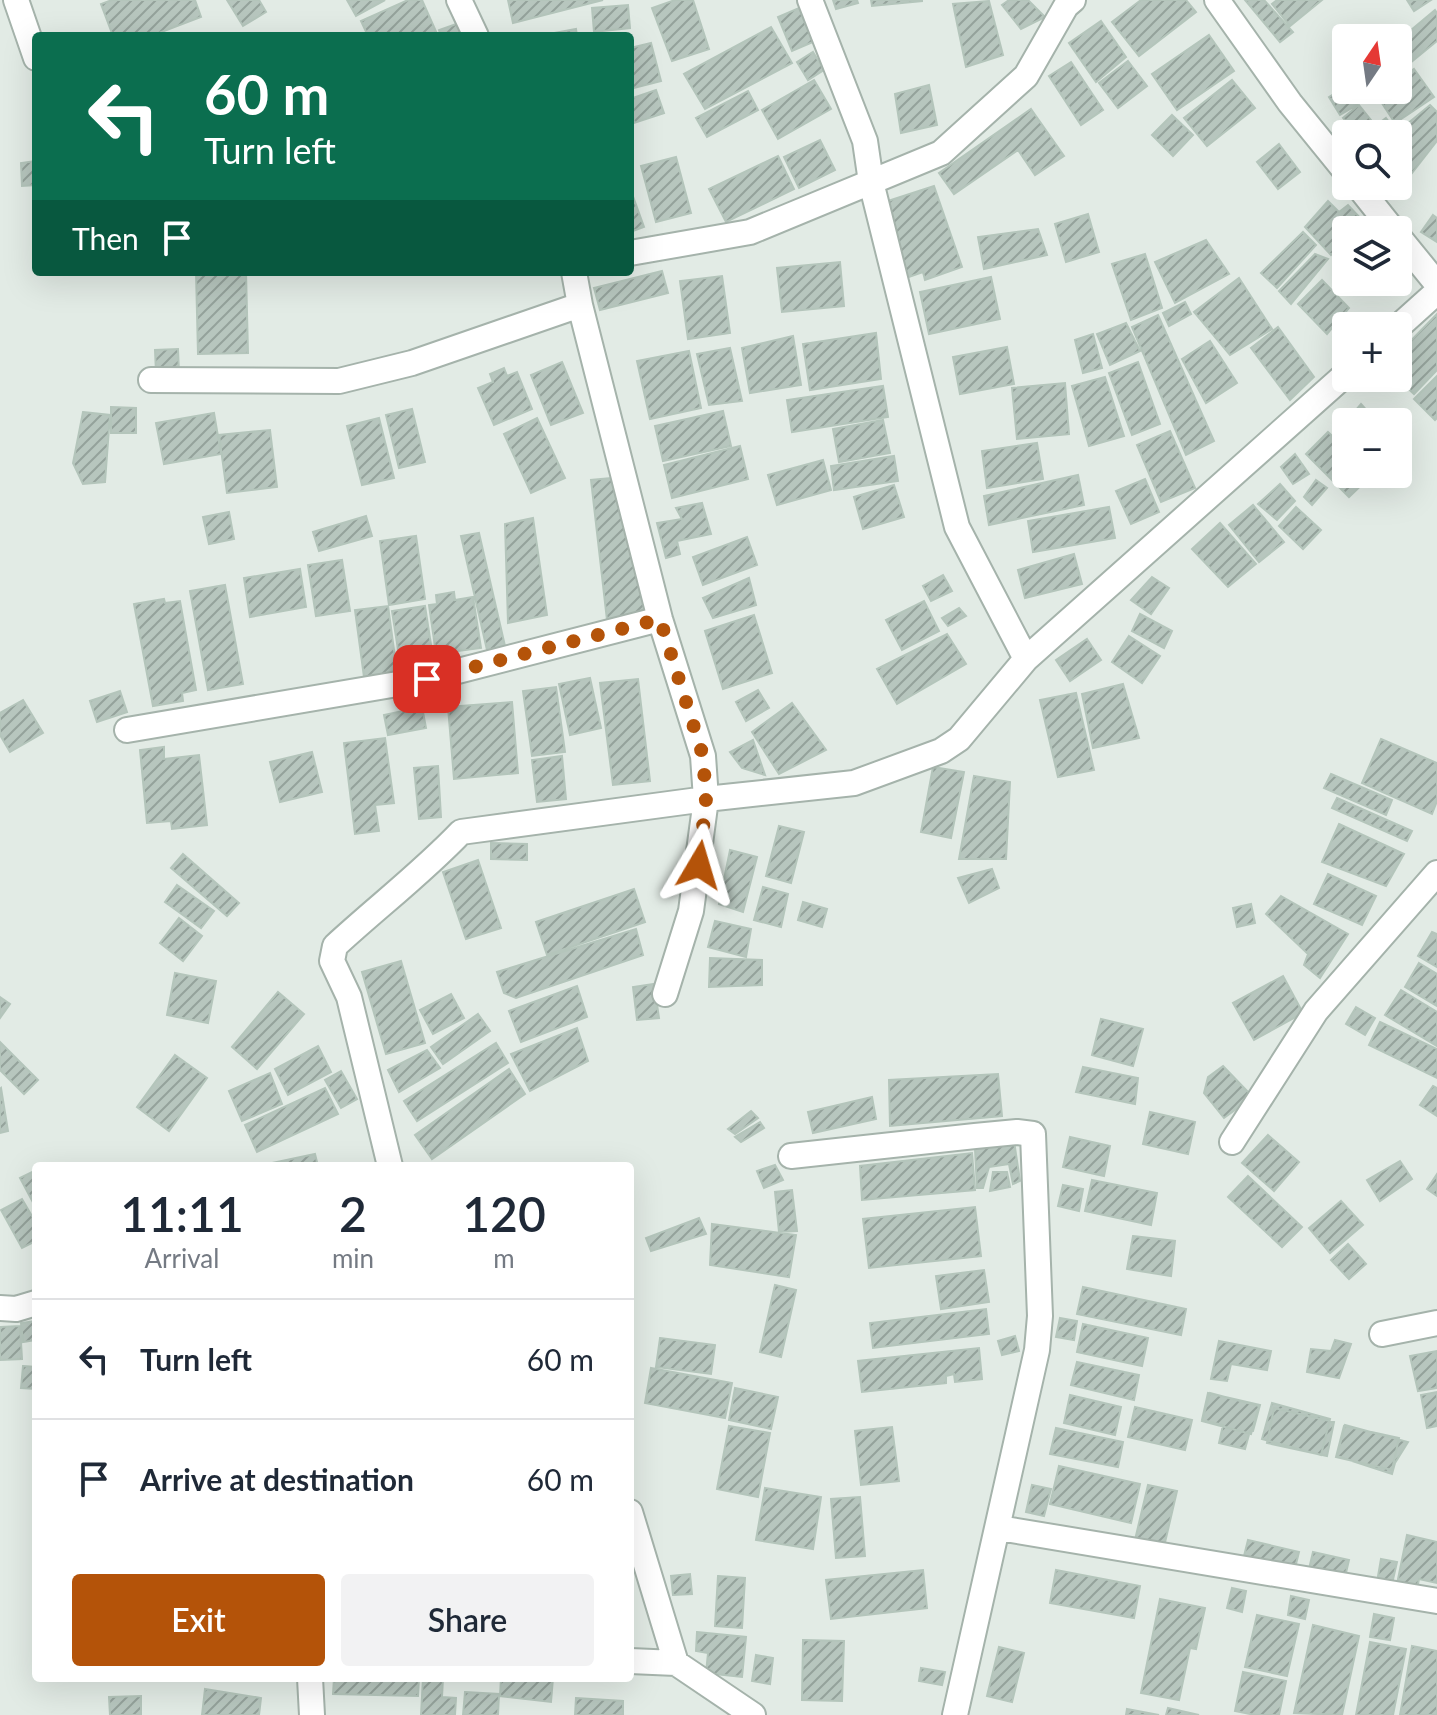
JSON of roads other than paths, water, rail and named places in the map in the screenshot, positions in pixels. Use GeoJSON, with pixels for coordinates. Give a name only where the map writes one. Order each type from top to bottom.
{"type":"FeatureCollection","features":[{"type":"Feature","properties":{"kind":"street"},"geometry":{"type":"LineString","coordinates":[[16,0],[32,46]]}},
{"type":"Feature","properties":{"kind":"street"},"geometry":{"type":"LineString","coordinates":[[459,0],[474,32]]}},
{"type":"Feature","properties":{"kind":"street"},"geometry":{"type":"LineString","coordinates":[[810,0],[865,141],[871,182],[957,527],[1026,659]]}},
{"type":"Feature","properties":{"kind":"street"},"geometry":{"type":"LineString","coordinates":[[634,252],[750,232],[941,153],[1026,76],[1066,6],[1073,0]]}},
{"type":"Feature","properties":{"kind":"street"},"geometry":{"type":"LineString","coordinates":[[1217,0],[1290,103],[1332,155]]}},
{"type":"Feature","properties":{"kind":"street"},"geometry":{"type":"LineString","coordinates":[[1369,200],[1382,216]]}},
{"type":"Feature","properties":{"kind":"street"},"geometry":{"type":"LineString","coordinates":[[1412,253],[1437,284]]}},
{"type":"Feature","properties":{"kind":"street"},"geometry":{"type":"LineString","coordinates":[[575,276],[660,619],[703,756],[706,799],[691,911],[665,994]]}},
{"type":"Feature","properties":{"kind":"street"},"geometry":{"type":"LineString","coordinates":[[1412,314],[1437,292]]}},
{"type":"Feature","properties":{"kind":"street"},"geometry":{"type":"LineString","coordinates":[[151,380],[339,381],[412,363],[580,305]]}},
{"type":"Feature","properties":{"kind":"street"},"geometry":{"type":"LineString","coordinates":[[389,1162],[349,997],[332,961],[335,946],[434,860],[461,832],[706,799],[854,783],[941,751],[959,739],[1026,659],[1332,386]]}},
{"type":"Feature","properties":{"kind":"street"},"geometry":{"type":"LineString","coordinates":[[127,730],[427,679],[660,619]]}},
{"type":"Feature","properties":{"kind":"street"},"geometry":{"type":"LineString","coordinates":[[1232,1142],[1316,1011],[1437,873]]}},
{"type":"Feature","properties":{"kind":"street"},"geometry":{"type":"LineString","coordinates":[[791,1156],[1017,1132],[1033,1134],[1040,1316],[1037,1350],[955,1715]]}},
{"type":"Feature","properties":{"kind":"street"},"geometry":{"type":"LineString","coordinates":[[0,1308],[16,1309],[32,1304]]}},
{"type":"Feature","properties":{"kind":"street"},"geometry":{"type":"LineString","coordinates":[[1382,1334],[1437,1323]]}},
{"type":"Feature","properties":{"kind":"street"},"geometry":{"type":"LineString","coordinates":[[634,1525],[676,1663]]}},
{"type":"Feature","properties":{"kind":"street"},"geometry":{"type":"LineString","coordinates":[[999,1528],[1437,1601]]}},
{"type":"Feature","properties":{"kind":"street"},"geometry":{"type":"LineString","coordinates":[[634,1661],[676,1663],[753,1715]]}},
{"type":"Feature","properties":{"kind":"street"},"geometry":{"type":"LineString","coordinates":[[310,1682],[312,1715]]}}]}
